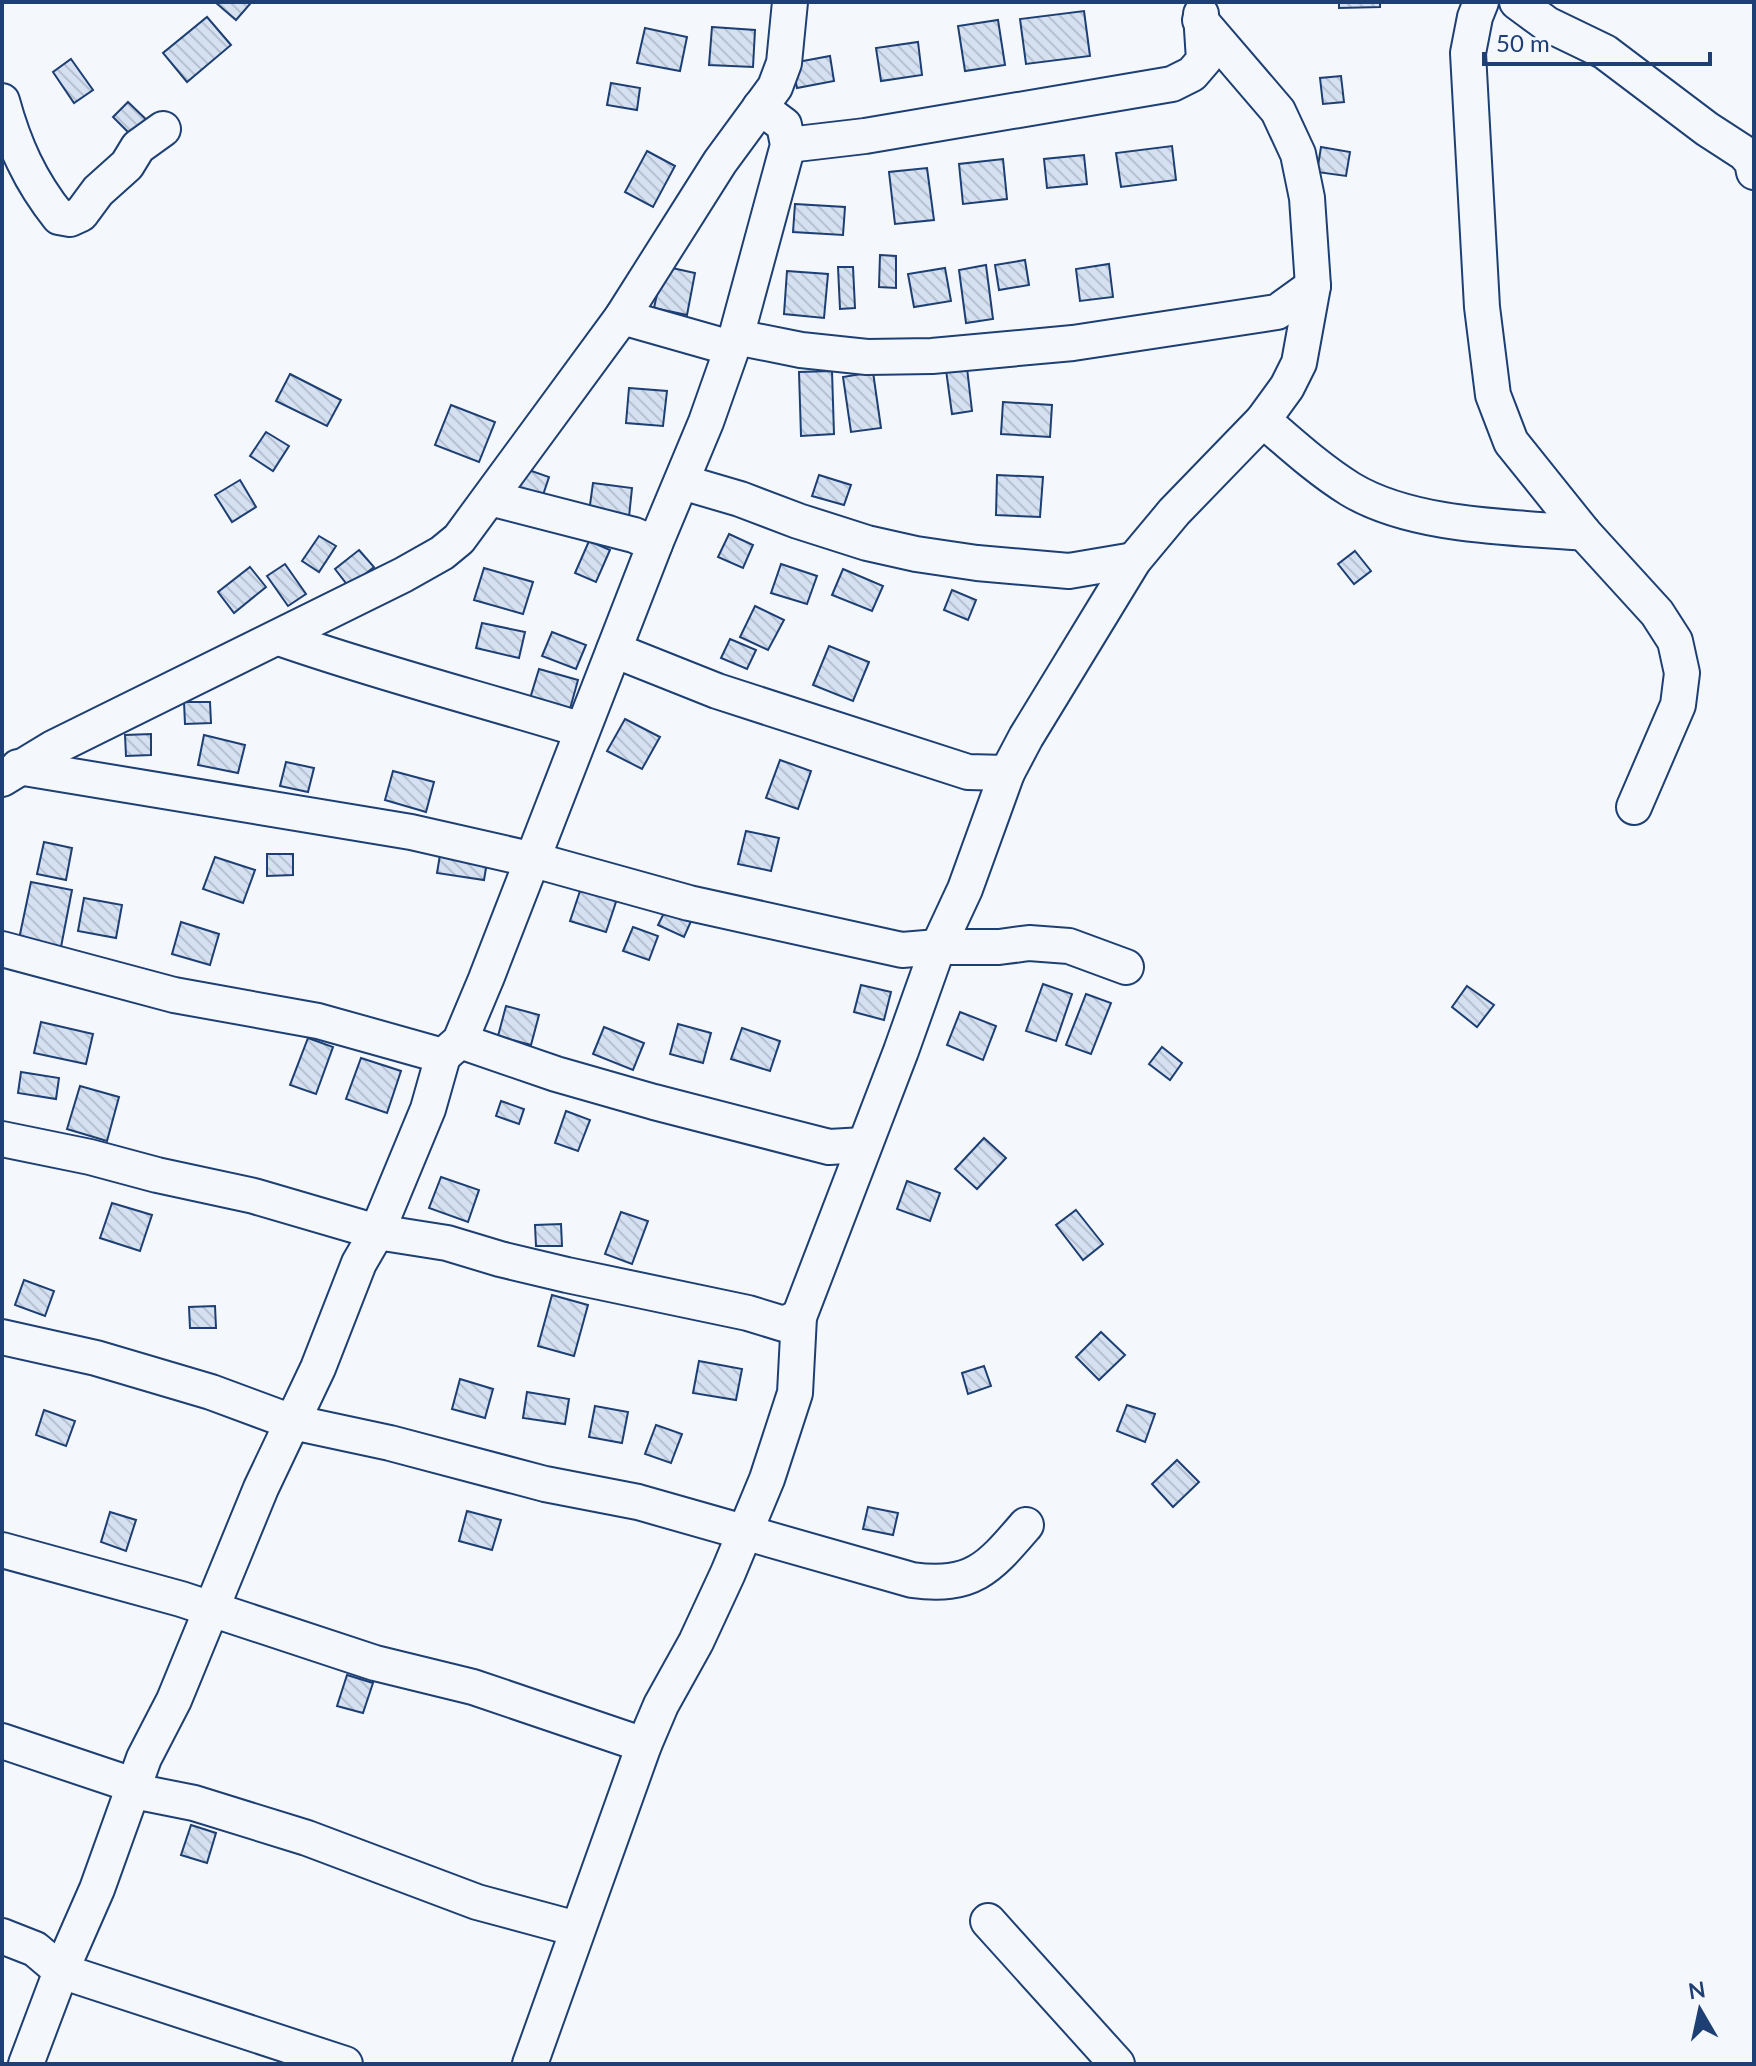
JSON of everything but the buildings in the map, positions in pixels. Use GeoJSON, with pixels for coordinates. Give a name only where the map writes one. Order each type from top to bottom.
{"type":"FeatureCollection","features":[{"type":"Feature","properties":{"kind":"street"},"geometry":{"type":"LineString","coordinates":[[6,775],[279,638],[442,553],[459,539],[622,317],[720,162],[775,87],[781,75],[790,2]]}},
{"type":"Feature","properties":{"kind":"street"},"geometry":{"type":"LineString","coordinates":[[1481,2],[1468,53],[1482,307],[1493,395],[1511,442],[1584,533],[1657,613],[1675,641],[1682,673],[1678,705],[1634,807]]}},
{"type":"Feature","properties":{"kind":"street"},"geometry":{"type":"LineString","coordinates":[[1517,2],[1547,24],[1605,52],[1668,101],[1744,153],[1752,162],[1754,172]]}},
{"type":"Feature","properties":{"kind":"street"},"geometry":{"type":"LineString","coordinates":[[788,145],[865,136],[1172,84],[1192,74],[1204,60],[1201,11]]}},
{"type":"Feature","properties":{"kind":"street"},"geometry":{"type":"LineString","coordinates":[[530,2064],[644,1745],[745,1534],[795,1393],[799,1317],[1007,773],[1134,560],[1174,512],[1263,420],[1287,387],[1299,363],[1313,286],[1307,198],[1298,154],[1278,111],[1201,11]]}},
{"type":"Feature","properties":{"kind":"street"},"geometry":{"type":"LineString","coordinates":[[2,101],[17,150],[29,175],[59,217],[70,219],[81,214],[91,199],[127,165],[138,147],[163,129]]}},
{"type":"Feature","properties":{"kind":"street"},"geometry":{"type":"LineString","coordinates":[[26,2064],[61,1971],[97,1889],[144,1758],[174,1700],[534,860],[555,798],[706,422],[734,343],[788,145],[784,125],[760,107]]}},
{"type":"Feature","properties":{"kind":"street"},"geometry":{"type":"LineString","coordinates":[[622,317],[734,343],[867,357],[932,356],[1073,343],[1277,312],[1313,286]]}},
{"type":"Feature","properties":{"kind":"street"},"geometry":{"type":"LineString","coordinates":[[1263,420],[1312,463],[1352,490],[1415,516],[1584,533]]}},
{"type":"Feature","properties":{"kind":"street"},"geometry":{"type":"LineString","coordinates":[[682,482],[853,538],[916,554],[1069,571],[1134,560]]}},
{"type":"Feature","properties":{"kind":"street"},"geometry":{"type":"LineString","coordinates":[[490,498],[634,535],[655,544]]}},
{"type":"Feature","properties":{"kind":"street"},"geometry":{"type":"LineString","coordinates":[[279,638],[397,678],[582,730]]}},
{"type":"Feature","properties":{"kind":"street"},"geometry":{"type":"LineString","coordinates":[[614,650],[717,691],[968,772],[1007,773]]}},
{"type":"Feature","properties":{"kind":"street"},"geometry":{"type":"LineString","coordinates":[[6,775],[352,821],[534,860],[689,903],[902,950],[1029,943],[1069,946],[1126,967]]}},
{"type":"Feature","properties":{"kind":"street"},"geometry":{"type":"LineString","coordinates":[[2,949],[174,995],[451,1048],[829,1147],[864,1145]]}},
{"type":"Feature","properties":{"kind":"street"},"geometry":{"type":"LineString","coordinates":[[2,1139],[254,1196],[377,1232],[447,1243],[500,1259],[748,1313],[784,1324],[799,1317]]}},
{"type":"Feature","properties":{"kind":"street"},"geometry":{"type":"LineString","coordinates":[[2,1337],[96,1358],[211,1392],[292,1422],[390,1443],[545,1484],[638,1502],[912,1580],[947,1583],[973,1577],[1002,1553],[1026,1525]]}},
{"type":"Feature","properties":{"kind":"street"},"geometry":{"type":"LineString","coordinates":[[2,1550],[44,1559],[181,1599],[375,1663],[498,1695],[644,1745]]}},
{"type":"Feature","properties":{"kind":"street"},"geometry":{"type":"LineString","coordinates":[[2,1741],[124,1782],[134,1791],[194,1803],[293,1834],[477,1902],[577,1929]]}},
{"type":"Feature","properties":{"kind":"street"},"geometry":{"type":"LineString","coordinates":[[988,1921],[1117,2064]]}},
{"type":"Feature","properties":{"kind":"street"},"geometry":{"type":"LineString","coordinates":[[2,1936],[35,1949],[61,1971],[345,2064]]}}]}
